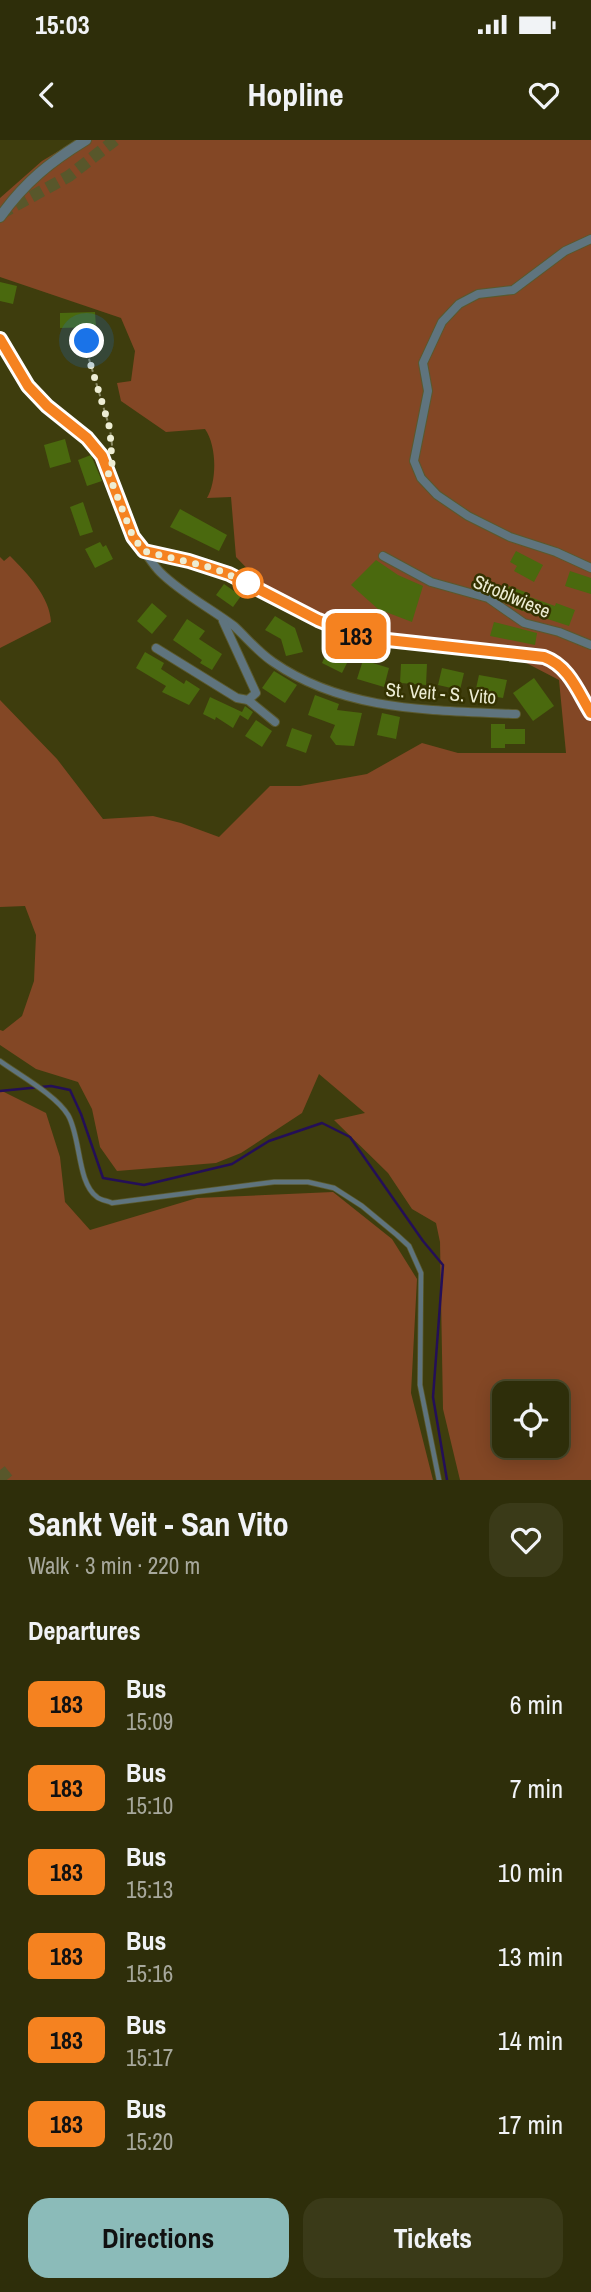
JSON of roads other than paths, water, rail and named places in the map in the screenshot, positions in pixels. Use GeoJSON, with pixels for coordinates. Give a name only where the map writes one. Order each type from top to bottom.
{"type":"FeatureCollection","features":[{"type":"Feature","properties":{"kind":"street"},"geometry":{"type":"LineString","coordinates":[[0,217],[16,194],[46,165],[86,140]]}},
{"type":"Feature","properties":{"kind":"street"},"geometry":{"type":"LineString","coordinates":[[591,239],[565,251],[513,290],[478,294],[459,304],[442,322],[423,363],[428,391],[414,461],[421,478],[437,495],[468,516],[510,537],[556,552],[591,568]]}},
{"type":"Feature","properties":{"kind":"street"},"geometry":{"type":"LineString","coordinates":[[0,339],[28,386],[47,406],[87,438],[102,456],[133,537],[144,551],[189,561],[229,574],[318,620],[360,637],[544,657],[554,661],[566,672],[591,713]]}},
{"type":"Feature","properties":{"kind":"street","name":"St. Veit - S. Vito"},"geometry":{"type":"LineString","coordinates":[[144,551],[160,572],[236,628],[250,645],[301,679],[370,703],[397,708],[516,715]]}},
{"type":"Feature","properties":{"kind":"street","name":"Stroblwiese"},"geometry":{"type":"LineString","coordinates":[[383,556],[431,582],[488,598],[524,623],[559,632],[591,645]]}},
{"type":"Feature","properties":{"kind":"street","name":"St. Veit - S. Vito"},"geometry":{"type":"LineString","coordinates":[[222,618],[256,692],[248,701]]}},
{"type":"Feature","properties":{"kind":"street"},"geometry":{"type":"LineString","coordinates":[[156,648],[237,698],[248,701],[275,722]]}},
{"type":"Feature","properties":{"kind":"lane"},"geometry":{"type":"LineString","coordinates":[[0,1061],[56,1102],[68,1115],[78,1142],[86,1181],[96,1197],[112,1203],[274,1182],[308,1182],[334,1188],[362,1206],[409,1246],[421,1273],[420,1385],[439,1480]]}},
{"type":"Feature","properties":{"kind":"waterway"},"geometry":{"type":"LineString","coordinates":[[0,1091],[51,1086],[70,1090],[103,1178],[144,1185],[232,1164],[269,1141],[322,1123],[350,1137],[443,1265],[433,1397],[447,1480]]}},
{"type":"Feature","properties":{"kind":"tunnel"},"geometry":{"type":"LineString","coordinates":[[0,214],[69,176],[115,140]]}},
{"type":"Feature","properties":{"kind":"tunnel"},"geometry":{"type":"LineString","coordinates":[[0,1470],[8,1480]]}}]}
